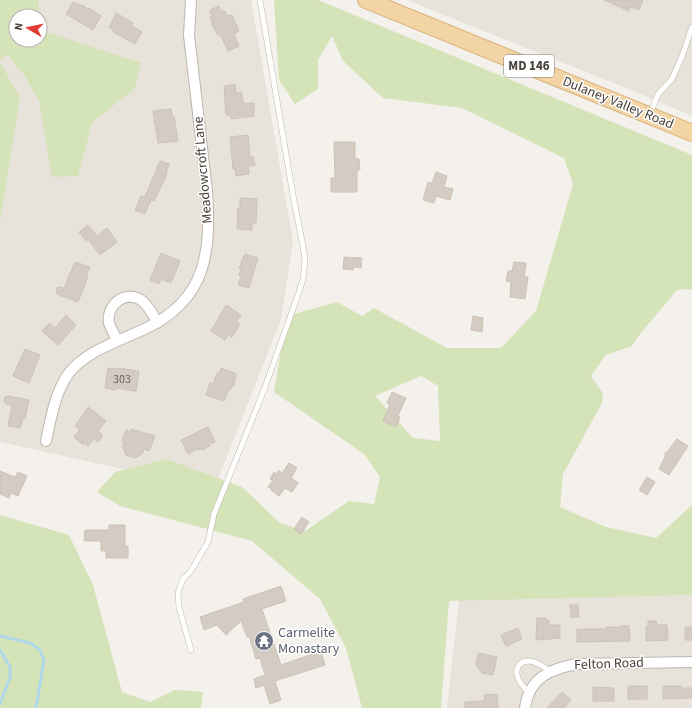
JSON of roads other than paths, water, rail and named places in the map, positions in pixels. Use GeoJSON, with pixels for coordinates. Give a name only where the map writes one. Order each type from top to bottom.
{"type":"FeatureCollection","features":[{"type":"Feature","properties":{"kind":"main road","name":"Dulaney Valley Road"},"geometry":{"type":"LineString","coordinates":[[366,0],[692,133]]}},
{"type":"Feature","properties":{"kind":"street","name":"Meadowcroft Lane"},"geometry":{"type":"LineString","coordinates":[[46,441],[57,397],[62,383],[70,371],[82,360],[97,350],[158,323],[173,312],[185,301],[194,287],[202,268],[208,236],[209,216],[189,35],[191,0]]}},
{"type":"Feature","properties":{"kind":"street"},"geometry":{"type":"LineString","coordinates":[[117,341],[109,324],[109,315],[112,307],[117,301],[132,297],[140,300],[148,306],[158,323]]}},
{"type":"Feature","properties":{"kind":"street","name":"Felton Road"},"geometry":{"type":"LineString","coordinates":[[525,708],[530,693],[541,677],[562,666],[578,664],[692,662]]}},
{"type":"Feature","properties":{"kind":"lane"},"geometry":{"type":"LineString","coordinates":[[191,650],[178,607],[178,594],[180,587],[183,579],[191,571],[208,542],[214,514],[264,390],[303,279],[305,260],[303,246],[260,0]]}},
{"type":"Feature","properties":{"kind":"lane"},"geometry":{"type":"LineString","coordinates":[[649,115],[658,94],[672,79],[692,28]]}},
{"type":"Feature","properties":{"kind":"lane"},"geometry":{"type":"LineString","coordinates":[[530,693],[518,678],[517,672],[520,664],[524,662],[535,663],[550,671]]}},
{"type":"Feature","properties":{"kind":"waterway"},"geometry":{"type":"LineString","coordinates":[[0,636],[30,643],[40,650],[44,660],[36,708]]}},
{"type":"Feature","properties":{"kind":"waterway"},"geometry":{"type":"LineString","coordinates":[[0,650],[10,667],[10,677],[0,704]]}},
{"type":"Feature","properties":{"kind":"place","name":"Carmelite Monastary"},"geometry":{"type":"Point","coordinates":[264,641]}}]}
